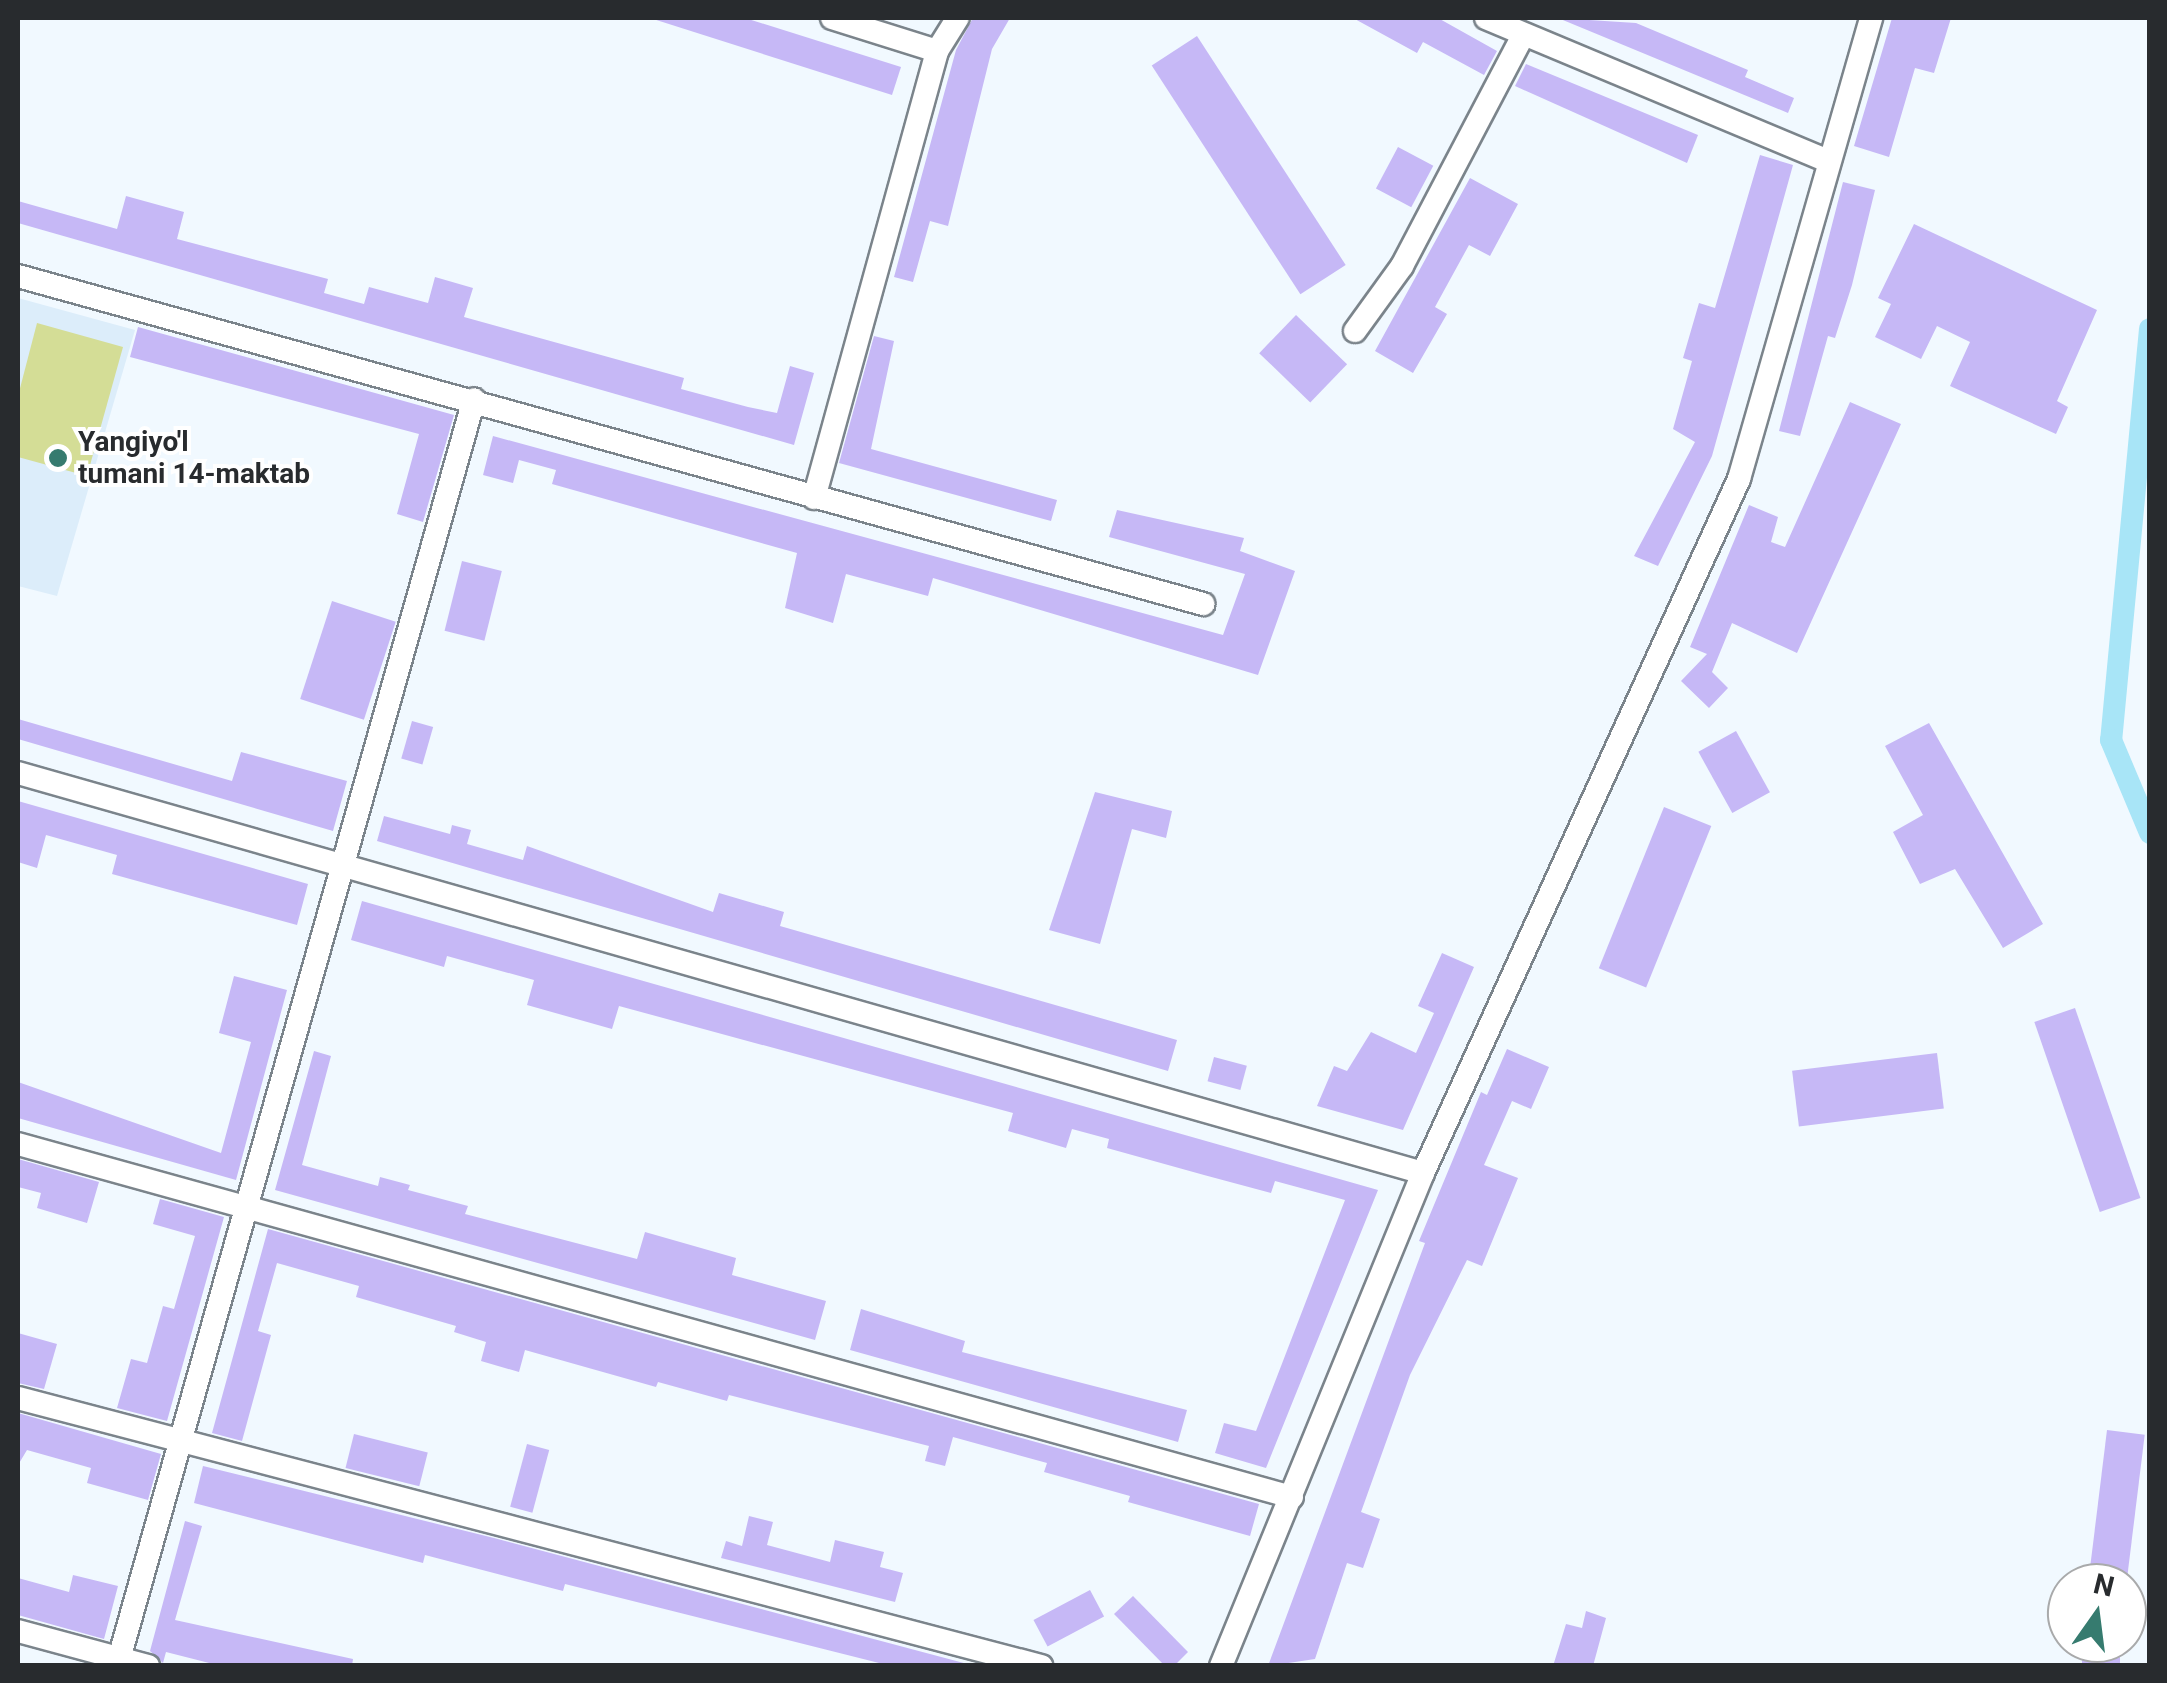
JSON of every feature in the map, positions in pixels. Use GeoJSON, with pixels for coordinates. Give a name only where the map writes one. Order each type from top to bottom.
{"type":"FeatureCollection","features":[{"type":"Feature","properties":{"kind":"street"},"geometry":{"type":"LineString","coordinates":[[832,18],[938,51]]}},
{"type":"Feature","properties":{"kind":"street"},"geometry":{"type":"LineString","coordinates":[[814,498],[938,51],[958,18]]}},
{"type":"Feature","properties":{"kind":"street"},"geometry":{"type":"LineString","coordinates":[[1486,18],[1522,37],[1826,160]]}},
{"type":"Feature","properties":{"kind":"street"},"geometry":{"type":"LineString","coordinates":[[1221,1666],[1422,1173],[1740,479],[1826,160],[1872,18]]}},
{"type":"Feature","properties":{"kind":"street"},"geometry":{"type":"LineString","coordinates":[[1355,331],[1402,266],[1522,37]]}},
{"type":"Feature","properties":{"kind":"street"},"geometry":{"type":"LineString","coordinates":[[18,276],[474,399],[814,498],[1203,604]]}},
{"type":"Feature","properties":{"kind":"street"},"geometry":{"type":"LineString","coordinates":[[118,1662],[474,399]]}},
{"type":"Feature","properties":{"kind":"street"},"geometry":{"type":"LineString","coordinates":[[18,773],[1422,1173]]}},
{"type":"Feature","properties":{"kind":"street"},"geometry":{"type":"LineString","coordinates":[[18,1144],[1292,1497]]}},
{"type":"Feature","properties":{"kind":"street"},"geometry":{"type":"LineString","coordinates":[[18,1398],[1041,1666]]}},
{"type":"Feature","properties":{"kind":"street"},"geometry":{"type":"LineString","coordinates":[[18,1630],[118,1662],[148,1666]]}},
{"type":"Feature","properties":{"kind":"shaded area","name":"Yangiyo'l tumani 14-maktab"},"geometry":{"type":"Polygon","coordinates":[[[18,298],[135,330],[57,596],[18,586],[18,298]]]}},
{"type":"Feature","properties":{"kind":"green space"},"geometry":{"type":"Polygon","coordinates":[[[37,323],[123,347],[87,476],[18,457],[18,396],[37,323]]]}},
{"type":"Feature","properties":{"kind":"building"},"geometry":{"type":"Polygon","coordinates":[[[650,18],[745,18],[901,67],[892,95],[650,18]]]}},
{"type":"Feature","properties":{"kind":"building"},"geometry":{"type":"Polygon","coordinates":[[[973,18],[1010,18],[992,49],[948,226],[930,221],[913,282],[894,277],[956,50],[973,18]]]}},
{"type":"Feature","properties":{"kind":"building"},"geometry":{"type":"Polygon","coordinates":[[[1353,18],[1438,18],[1497,51],[1484,75],[1423,42],[1417,53],[1353,18]]]}},
{"type":"Feature","properties":{"kind":"building"},"geometry":{"type":"Polygon","coordinates":[[[1558,18],[1636,23],[1748,70],[1745,77],[1794,98],[1788,113],[1558,18]]]}},
{"type":"Feature","properties":{"kind":"building"},"geometry":{"type":"Polygon","coordinates":[[[1892,18],[1951,18],[1934,73],[1915,68],[1889,157],[1854,146],[1892,18]]]}},
{"type":"Feature","properties":{"kind":"building"},"geometry":{"type":"Polygon","coordinates":[[[1197,36],[1346,265],[1300,294],[1152,65],[1197,36]]]}},
{"type":"Feature","properties":{"kind":"building"},"geometry":{"type":"Polygon","coordinates":[[[1526,64],[1698,135],[1687,163],[1515,86],[1526,64]]]}},
{"type":"Feature","properties":{"kind":"building"},"geometry":{"type":"Polygon","coordinates":[[[1398,147],[1433,166],[1411,207],[1376,188],[1398,147]]]}},
{"type":"Feature","properties":{"kind":"building"},"geometry":{"type":"Polygon","coordinates":[[[1760,155],[1793,165],[1712,456],[1658,566],[1634,556],[1695,442],[1673,429],[1692,361],[1683,358],[1699,303],[1715,308],[1760,155]]]}},
{"type":"Feature","properties":{"kind":"building"},"geometry":{"type":"Polygon","coordinates":[[[1470,178],[1518,204],[1490,256],[1469,245],[1435,307],[1447,314],[1413,373],[1375,351],[1470,178]]]}},
{"type":"Feature","properties":{"kind":"building"},"geometry":{"type":"Polygon","coordinates":[[[1843,182],[1875,190],[1852,285],[1835,338],[1828,336],[1800,436],[1779,431],[1843,182]]]}},
{"type":"Feature","properties":{"kind":"building"},"geometry":{"type":"Polygon","coordinates":[[[126,196],[184,212],[177,239],[328,279],[324,293],[364,304],[369,287],[428,303],[435,277],[473,288],[464,317],[684,378],[681,389],[748,407],[777,413],[790,366],[814,373],[794,445],[18,223],[18,201],[117,229],[126,196]]]}},
{"type":"Feature","properties":{"kind":"building"},"geometry":{"type":"Polygon","coordinates":[[[1914,224],[2097,310],[2057,401],[2068,407],[2056,434],[1950,386],[1970,342],[1937,326],[1921,359],[1875,337],[1891,304],[1878,298],[1914,224]]]}},
{"type":"Feature","properties":{"kind":"building"},"geometry":{"type":"Polygon","coordinates":[[[1296,315],[1347,364],[1310,402],[1259,353],[1296,315]]]}},
{"type":"Feature","properties":{"kind":"building"},"geometry":{"type":"Polygon","coordinates":[[[138,327],[454,415],[423,522],[397,514],[419,434],[130,357],[138,327]]]}},
{"type":"Feature","properties":{"kind":"building"},"geometry":{"type":"Polygon","coordinates":[[[874,336],[894,341],[871,449],[1057,500],[1051,521],[839,463],[874,336]]]}},
{"type":"Feature","properties":{"kind":"building"},"geometry":{"type":"Polygon","coordinates":[[[1850,402],[1901,424],[1797,653],[1732,623],[1712,672],[1728,688],[1709,708],[1681,681],[1707,654],[1690,647],[1749,505],[1778,517],[1771,542],[1785,547],[1850,402]]]}},
{"type":"Feature","properties":{"kind":"building"},"geometry":{"type":"Polygon","coordinates":[[[493,436],[1223,635],[1245,574],[1109,537],[1117,510],[1244,538],[1240,551],[1295,571],[1258,675],[933,578],[928,596],[846,574],[833,623],[785,608],[797,553],[552,484],[556,470],[519,460],[513,483],[483,475],[493,436]]]}},
{"type":"Feature","properties":{"kind":"building"},"geometry":{"type":"Polygon","coordinates":[[[462,561],[502,571],[484,641],[445,631],[462,561]]]}},
{"type":"Feature","properties":{"kind":"building"},"geometry":{"type":"Polygon","coordinates":[[[332,601],[396,622],[364,720],[300,699],[332,601]]]}},
{"type":"Feature","properties":{"kind":"building"},"geometry":{"type":"Polygon","coordinates":[[[18,719],[232,781],[241,752],[347,781],[333,831],[18,739],[18,719]]]}},
{"type":"Feature","properties":{"kind":"building"},"geometry":{"type":"Polygon","coordinates":[[[412,721],[433,727],[422,765],[401,758],[412,721]]]}},
{"type":"Feature","properties":{"kind":"building"},"geometry":{"type":"Polygon","coordinates":[[[1929,723],[2043,924],[2003,948],[1955,869],[1920,884],[1893,832],[1923,815],[1885,746],[1929,723]]]}},
{"type":"Feature","properties":{"kind":"building"},"geometry":{"type":"Polygon","coordinates":[[[1736,731],[1770,792],[1732,813],[1698,752],[1736,731]]]}},
{"type":"Feature","properties":{"kind":"building"},"geometry":{"type":"Polygon","coordinates":[[[1095,792],[1172,811],[1166,838],[1132,829],[1100,944],[1049,930],[1095,792]]]}},
{"type":"Feature","properties":{"kind":"building"},"geometry":{"type":"Polygon","coordinates":[[[18,801],[308,884],[297,925],[112,874],[117,855],[46,835],[37,868],[18,862],[18,801]]]}},
{"type":"Feature","properties":{"kind":"building"},"geometry":{"type":"Polygon","coordinates":[[[1664,807],[1711,826],[1646,987],[1599,968],[1664,807]]]}},
{"type":"Feature","properties":{"kind":"building"},"geometry":{"type":"Polygon","coordinates":[[[384,816],[450,834],[452,825],[471,830],[467,844],[523,860],[527,846],[713,912],[719,893],[784,912],[780,926],[1177,1040],[1168,1071],[377,841],[384,816]]]}},
{"type":"Feature","properties":{"kind":"building"},"geometry":{"type":"Polygon","coordinates":[[[362,901],[1378,1190],[1266,1468],[1215,1453],[1224,1423],[1256,1431],[1345,1200],[1275,1181],[1271,1193],[1107,1148],[1109,1139],[1072,1129],[1066,1148],[1008,1131],[1013,1113],[619,1006],[612,1029],[527,1005],[534,980],[447,956],[444,967],[351,940],[362,901]]]}},
{"type":"Feature","properties":{"kind":"building"},"geometry":{"type":"Polygon","coordinates":[[[1442,953],[1474,967],[1403,1130],[1317,1106],[1334,1066],[1347,1071],[1371,1032],[1416,1053],[1434,1013],[1418,1006],[1442,953]]]}},
{"type":"Feature","properties":{"kind":"building"},"geometry":{"type":"Polygon","coordinates":[[[234,976],[287,990],[236,1180],[18,1118],[18,1082],[221,1153],[251,1042],[219,1033],[234,976]]]}},
{"type":"Feature","properties":{"kind":"building"},"geometry":{"type":"Polygon","coordinates":[[[2075,1008],[2140,1198],[2100,1212],[2034,1022],[2075,1008]]]}},
{"type":"Feature","properties":{"kind":"building"},"geometry":{"type":"Polygon","coordinates":[[[1507,1049],[1549,1067],[1531,1109],[1512,1101],[1484,1165],[1518,1178],[1482,1266],[1467,1260],[1410,1375],[1361,1512],[1380,1519],[1363,1568],[1347,1563],[1315,1659],[1268,1666],[1425,1243],[1419,1241],[1481,1092],[1487,1095],[1507,1049]]]}},
{"type":"Feature","properties":{"kind":"building"},"geometry":{"type":"Polygon","coordinates":[[[314,1051],[331,1056],[302,1165],[378,1186],[380,1177],[410,1185],[408,1190],[468,1206],[465,1214],[637,1259],[645,1232],[736,1258],[732,1275],[826,1301],[815,1340],[275,1190],[314,1051]]]}},
{"type":"Feature","properties":{"kind":"building"},"geometry":{"type":"Polygon","coordinates":[[[1937,1053],[1944,1109],[1799,1126],[1792,1071],[1937,1053]]]}},
{"type":"Feature","properties":{"kind":"building"},"geometry":{"type":"Polygon","coordinates":[[[1214,1057],[1247,1066],[1240,1090],[1208,1081],[1214,1057]]]}},
{"type":"Feature","properties":{"kind":"building"},"geometry":{"type":"Polygon","coordinates":[[[18,1159],[99,1182],[87,1223],[37,1208],[41,1193],[18,1187],[18,1159]]]}},
{"type":"Feature","properties":{"kind":"building"},"geometry":{"type":"Polygon","coordinates":[[[160,1199],[224,1217],[167,1421],[117,1408],[131,1359],[147,1363],[163,1306],[174,1309],[195,1236],[153,1224],[160,1199]]]}},
{"type":"Feature","properties":{"kind":"building"},"geometry":{"type":"Polygon","coordinates":[[[268,1229],[1259,1504],[1250,1536],[1128,1502],[1130,1496],[1044,1472],[1047,1463],[953,1437],[945,1466],[925,1461],[929,1446],[729,1395],[727,1401],[658,1382],[656,1387],[525,1350],[519,1372],[481,1361],[486,1342],[454,1332],[456,1326],[356,1297],[359,1286],[277,1263],[258,1331],[271,1335],[242,1441],[212,1433],[268,1229]]]}},
{"type":"Feature","properties":{"kind":"building"},"geometry":{"type":"Polygon","coordinates":[[[861,1309],[965,1341],[962,1352],[1187,1410],[1178,1442],[850,1350],[861,1309]]]}},
{"type":"Feature","properties":{"kind":"building"},"geometry":{"type":"Polygon","coordinates":[[[18,1333],[57,1344],[44,1389],[18,1383],[18,1333]]]}},
{"type":"Feature","properties":{"kind":"building"},"geometry":{"type":"Polygon","coordinates":[[[18,1413],[161,1454],[148,1500],[87,1483],[91,1468],[27,1450],[18,1465],[18,1413]]]}},
{"type":"Feature","properties":{"kind":"building"},"geometry":{"type":"Polygon","coordinates":[[[2107,1430],[2145,1435],[2129,1563],[2091,1563],[2107,1430]]]}},
{"type":"Feature","properties":{"kind":"building"},"geometry":{"type":"Polygon","coordinates":[[[354,1434],[428,1452],[419,1486],[346,1468],[354,1434]]]}},
{"type":"Feature","properties":{"kind":"building"},"geometry":{"type":"Polygon","coordinates":[[[527,1444],[549,1450],[532,1513],[510,1507],[527,1444]]]}},
{"type":"Feature","properties":{"kind":"building"},"geometry":{"type":"Polygon","coordinates":[[[203,1466],[494,1538],[975,1666],[891,1666],[565,1584],[563,1591],[425,1555],[423,1563],[194,1503],[203,1466]]]}},
{"type":"Feature","properties":{"kind":"building"},"geometry":{"type":"Polygon","coordinates":[[[749,1516],[773,1522],[767,1545],[830,1562],[835,1540],[884,1552],[880,1567],[903,1573],[895,1602],[721,1558],[726,1541],[742,1546],[749,1516]]]}},
{"type":"Feature","properties":{"kind":"building"},"geometry":{"type":"Polygon","coordinates":[[[185,1521],[202,1526],[175,1620],[353,1659],[352,1666],[221,1666],[166,1652],[163,1663],[150,1651],[185,1521]]]}},
{"type":"Feature","properties":{"kind":"building"},"geometry":{"type":"Polygon","coordinates":[[[73,1575],[118,1586],[104,1639],[18,1615],[18,1578],[69,1592],[73,1575]]]}},
{"type":"Feature","properties":{"kind":"building"},"geometry":{"type":"Polygon","coordinates":[[[1090,1590],[1104,1616],[1048,1647],[1033,1620],[1090,1590]]]}},
{"type":"Feature","properties":{"kind":"building"},"geometry":{"type":"Polygon","coordinates":[[[1133,1596],[1188,1652],[1174,1666],[1165,1666],[1114,1614],[1133,1596]]]}},
{"type":"Feature","properties":{"kind":"building"},"geometry":{"type":"Polygon","coordinates":[[[1586,1611],[1606,1618],[1593,1666],[1553,1666],[1566,1624],[1582,1628],[1586,1611]]]}},
{"type":"Feature","properties":{"kind":"building"},"geometry":{"type":"Polygon","coordinates":[[[2082,1663],[2120,1663],[2120,1666],[2082,1663]]]}},
{"type":"Feature","properties":{"kind":"waterway"},"geometry":{"type":"LineString","coordinates":[[2150,329],[2111,740],[2150,833]]}},
{"type":"Feature","properties":{"kind":"place","name":"Yangiyo'l tumani 14-maktab"},"geometry":{"type":"Point","coordinates":[58,458]}}]}
